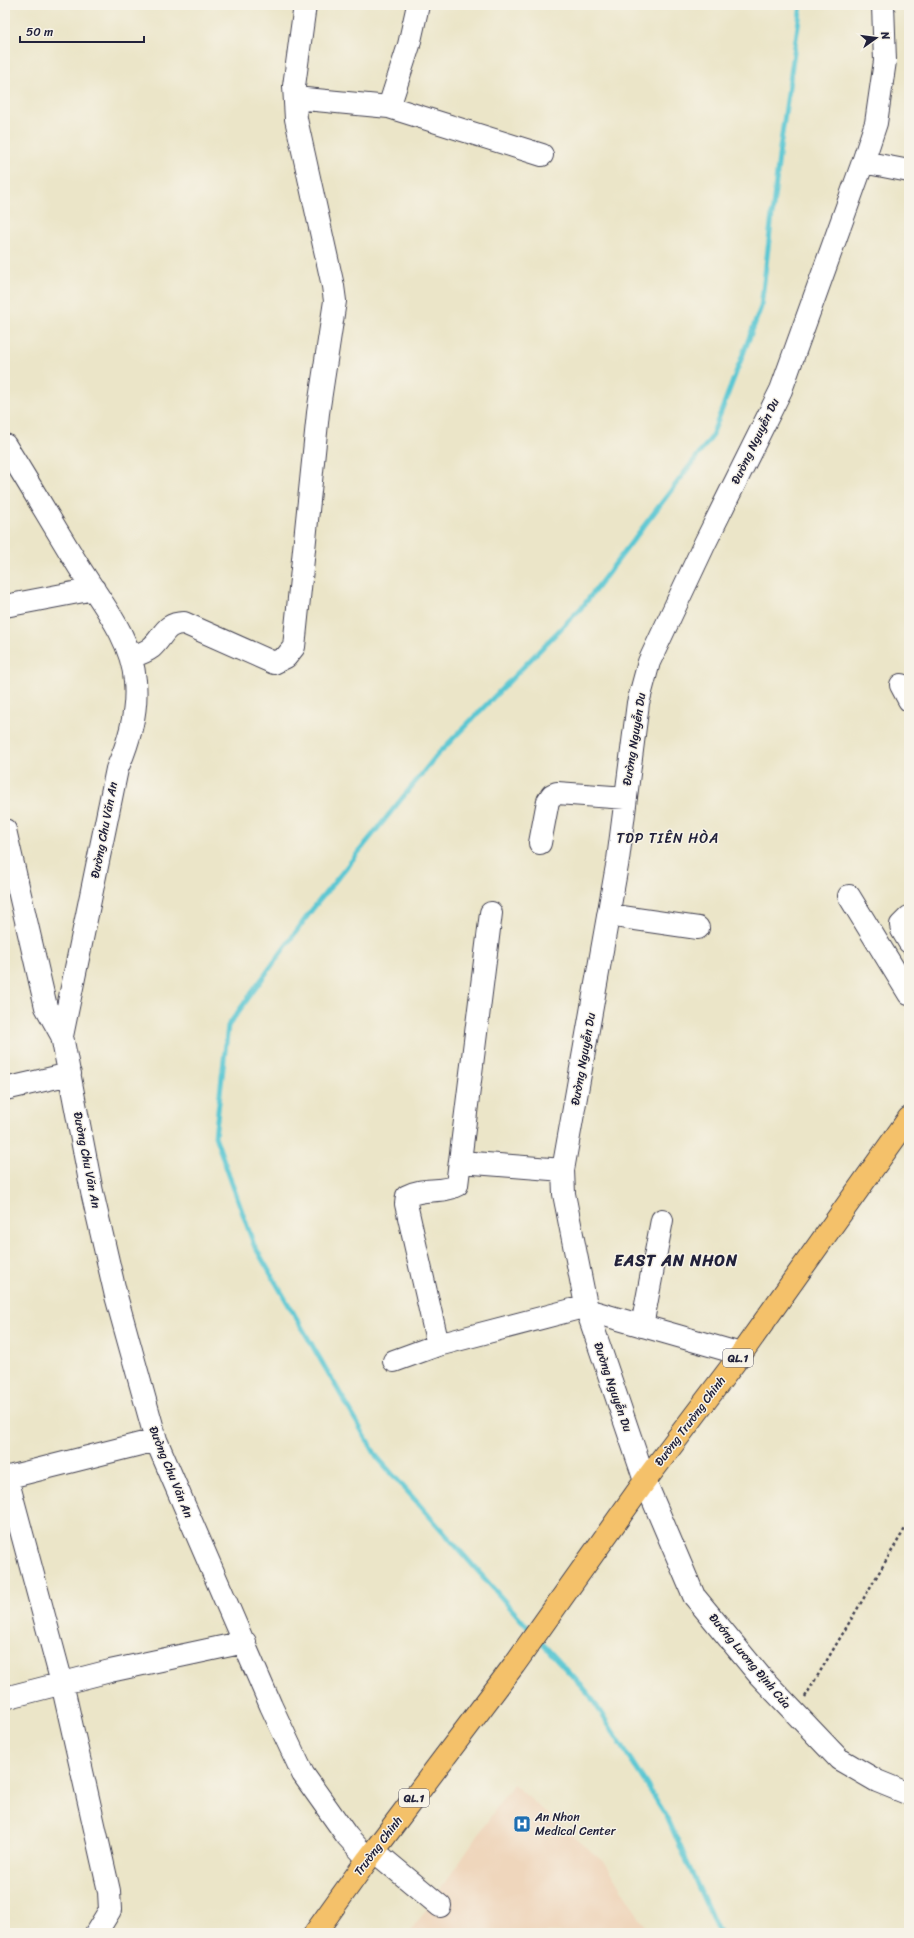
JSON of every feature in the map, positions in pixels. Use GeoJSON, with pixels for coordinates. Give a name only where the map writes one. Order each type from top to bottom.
{"type":"FeatureCollection","features":[{"type":"Feature","properties":{"kind":"main road","name":"Đường Trường Chinh"},"geometry":{"type":"LineString","coordinates":[[514,1665],[645,1481],[741,1354],[909,1118]]}},
{"type":"Feature","properties":{"kind":"main road","name":"Trường Chinh"},"geometry":{"type":"LineString","coordinates":[[315,1933],[371,1855],[514,1665]]}},
{"type":"Feature","properties":{"kind":"street"},"geometry":{"type":"LineString","coordinates":[[131,657],[150,649],[168,627],[175,623],[184,623],[274,663],[286,658],[294,647],[318,413],[335,301],[296,119],[294,86],[304,5]]}},
{"type":"Feature","properties":{"kind":"street"},"geometry":{"type":"LineString","coordinates":[[389,107],[409,45],[418,5]]}},
{"type":"Feature","properties":{"kind":"street","name":"Đường Nguyễn Du"},"geometry":{"type":"LineString","coordinates":[[645,1481],[587,1308],[564,1194],[563,1170],[608,915],[626,798],[638,703],[649,662],[705,543],[781,390],[863,162],[876,123],[885,61],[883,5]]}},
{"type":"Feature","properties":{"kind":"street"},"geometry":{"type":"LineString","coordinates":[[295,98],[389,107],[542,155]]}},
{"type":"Feature","properties":{"kind":"street"},"geometry":{"type":"LineString","coordinates":[[863,162],[909,171]]}},
{"type":"Feature","properties":{"kind":"street","name":"Đường Chu Văn An"},"geometry":{"type":"LineString","coordinates":[[5,445],[115,623],[131,657],[135,681],[134,715],[128,744],[116,770],[62,1036],[92,1192],[116,1296],[156,1440],[245,1642],[271,1706],[303,1774],[347,1836],[440,1906]]}},
{"type":"Feature","properties":{"kind":"street"},"geometry":{"type":"LineString","coordinates":[[5,606],[94,589]]}},
{"type":"Feature","properties":{"kind":"street"},"geometry":{"type":"LineString","coordinates":[[540,843],[548,801],[552,795],[557,793],[626,798]]}},
{"type":"Feature","properties":{"kind":"street"},"geometry":{"type":"LineString","coordinates":[[5,830],[46,1007],[62,1036]]}},
{"type":"Feature","properties":{"kind":"street"},"geometry":{"type":"LineString","coordinates":[[849,896],[909,994]]}},
{"type":"Feature","properties":{"kind":"street"},"geometry":{"type":"LineString","coordinates":[[438,1345],[406,1204],[408,1196],[415,1191],[449,1190],[457,1185],[491,913]]}},
{"type":"Feature","properties":{"kind":"street"},"geometry":{"type":"LineString","coordinates":[[608,915],[698,928]]}},
{"type":"Feature","properties":{"kind":"street"},"geometry":{"type":"LineString","coordinates":[[909,917],[901,924],[902,930],[909,942]]}},
{"type":"Feature","properties":{"kind":"street"},"geometry":{"type":"LineString","coordinates":[[5,1089],[70,1074]]}},
{"type":"Feature","properties":{"kind":"street"},"geometry":{"type":"LineString","coordinates":[[461,1162],[563,1170]]}},
{"type":"Feature","properties":{"kind":"street"},"geometry":{"type":"LineString","coordinates":[[642,1326],[662,1220]]}},
{"type":"Feature","properties":{"kind":"street"},"geometry":{"type":"LineString","coordinates":[[394,1360],[438,1345],[587,1308],[642,1326],[741,1354]]}},
{"type":"Feature","properties":{"kind":"street"},"geometry":{"type":"LineString","coordinates":[[96,1933],[110,1910],[109,1891],[62,1683],[6,1478],[156,1440]]}},
{"type":"Feature","properties":{"kind":"street","name":"Đướng Lương Định Của"},"geometry":{"type":"LineString","coordinates":[[645,1481],[694,1596],[760,1676],[839,1759],[877,1782],[909,1794]]}},
{"type":"Feature","properties":{"kind":"street"},"geometry":{"type":"LineString","coordinates":[[5,1698],[62,1683],[245,1642]]}},
{"type":"Feature","properties":{"kind":"path"},"geometry":{"type":"LineString","coordinates":[[795,1714],[909,1522]]}},
{"type":"Feature","properties":{"kind":"shaded area","name":"An Nhon Medical Center"},"geometry":{"type":"Polygon","coordinates":[[[513,1784],[606,1864],[649,1933],[410,1933],[513,1784]]]}},
{"type":"Feature","properties":{"kind":"waterway"},"geometry":{"type":"LineString","coordinates":[[531,1631],[377,1457],[254,1245],[215,1136],[228,1026],[311,911],[437,755],[583,606],[711,438],[761,307],[780,148],[801,5]]}},
{"type":"Feature","properties":{"kind":"waterway"},"geometry":{"type":"LineString","coordinates":[[539,1640],[589,1694],[667,1817],[719,1933]]}},
{"type":"Feature","properties":{"kind":"place","name":"An Nhon Medical Center"},"geometry":{"type":"Point","coordinates":[522,1824]}},
{"type":"Feature","properties":{"kind":"district","name":"TDP TIÊN HÒA"},"geometry":{"type":"Point","coordinates":[668,838]}},
{"type":"Feature","properties":{"kind":"district","name":"EAST AN NHON"},"geometry":{"type":"Point","coordinates":[676,1260]}}]}
